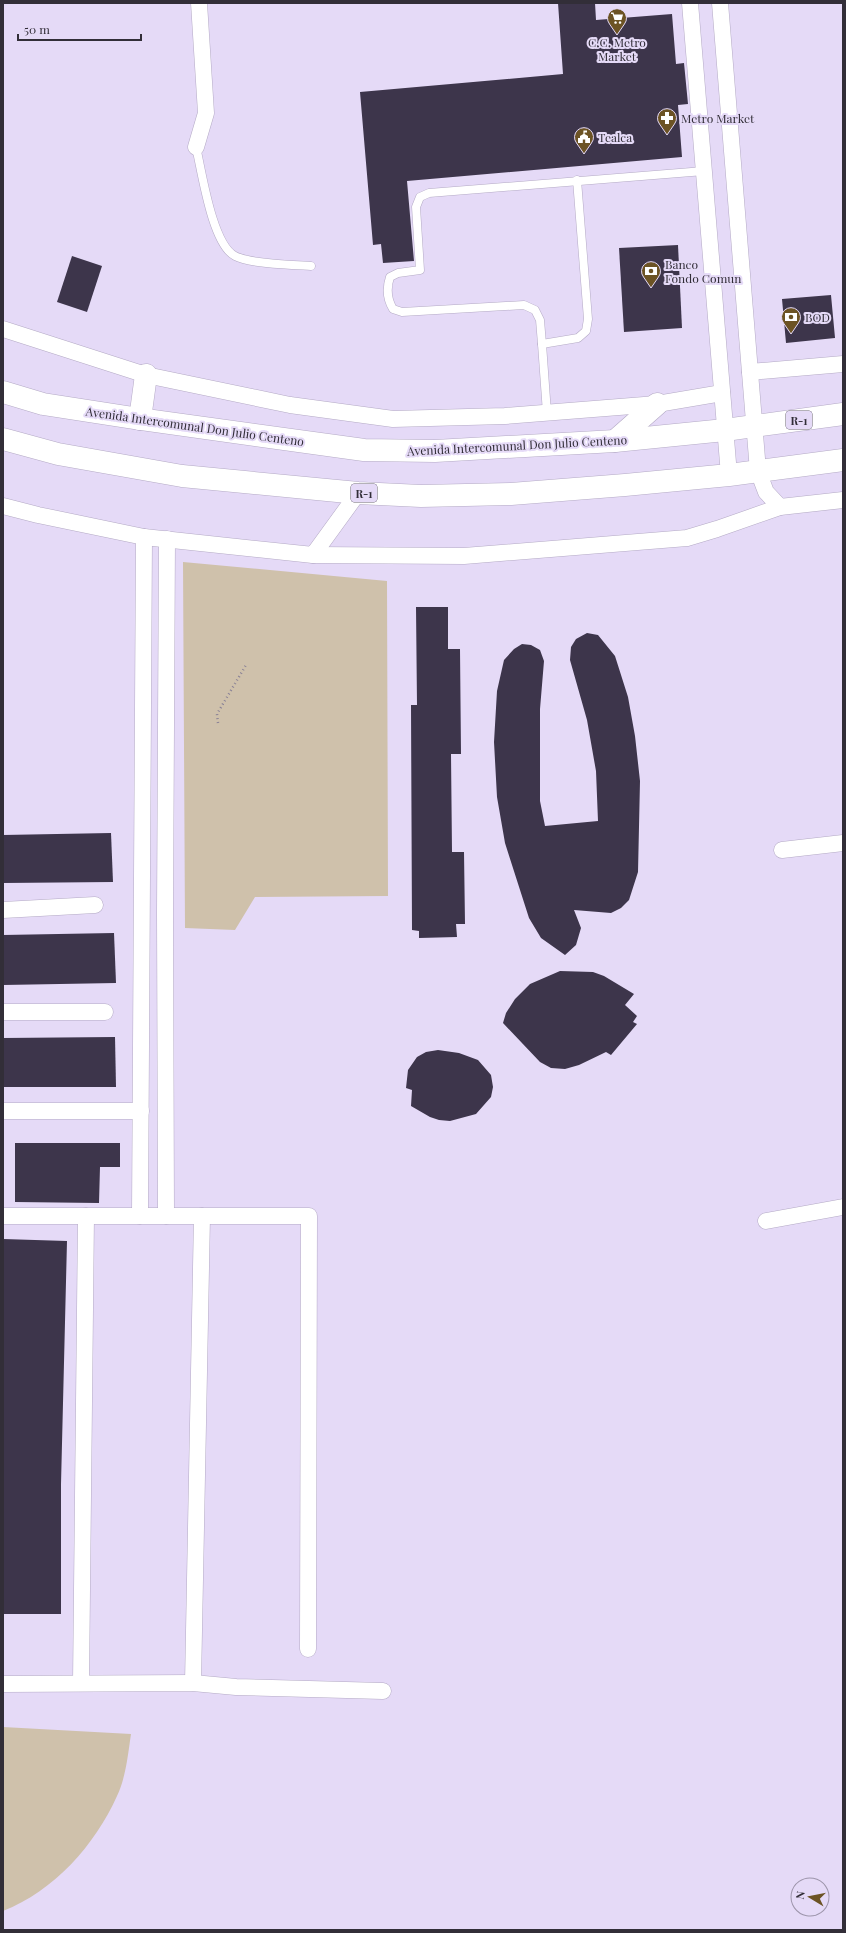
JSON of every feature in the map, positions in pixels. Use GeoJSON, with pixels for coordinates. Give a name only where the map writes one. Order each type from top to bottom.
{"type":"FeatureCollection","features":[{"type":"Feature","properties":{"kind":"main road"},"geometry":{"type":"LineString","coordinates":[[140,419],[146,375]]}},
{"type":"Feature","properties":{"kind":"main road","name":"Avenida Intercomunal Don Julio Centeno"},"geometry":{"type":"LineString","coordinates":[[3,392],[43,404],[364,450],[435,451],[615,440],[725,430],[843,414]]}},
{"type":"Feature","properties":{"kind":"main road"},"geometry":{"type":"LineString","coordinates":[[615,440],[657,404]]}},
{"type":"Feature","properties":{"kind":"main road","name":"R-1"},"geometry":{"type":"LineString","coordinates":[[3,439],[58,454],[182,476],[358,493],[421,496],[511,494],[729,475],[843,460]]}},
{"type":"Feature","properties":{"kind":"street"},"geometry":{"type":"LineString","coordinates":[[196,147],[206,113],[199,3]]}},
{"type":"Feature","properties":{"kind":"street"},"geometry":{"type":"LineString","coordinates":[[690,3],[729,475]]}},
{"type":"Feature","properties":{"kind":"street"},"geometry":{"type":"LineString","coordinates":[[720,3],[758,471],[766,492],[780,506]]}},
{"type":"Feature","properties":{"kind":"street"},"geometry":{"type":"LineString","coordinates":[[3,329],[146,375],[290,405],[393,419],[505,416],[547,413],[657,404],[722,393]]}},
{"type":"Feature","properties":{"kind":"street"},"geometry":{"type":"LineString","coordinates":[[750,372],[843,364]]}},
{"type":"Feature","properties":{"kind":"street"},"geometry":{"type":"LineString","coordinates":[[313,555],[358,493]]}},
{"type":"Feature","properties":{"kind":"street"},"geometry":{"type":"LineString","coordinates":[[3,506],[38,515],[144,537],[313,555],[464,556],[687,538],[717,529],[780,506],[843,500]]}},
{"type":"Feature","properties":{"kind":"street"},"geometry":{"type":"LineString","coordinates":[[140,1216],[144,537]]}},
{"type":"Feature","properties":{"kind":"street"},"geometry":{"type":"LineString","coordinates":[[166,1216],[165,913],[167,539]]}},
{"type":"Feature","properties":{"kind":"street"},"geometry":{"type":"LineString","coordinates":[[782,850],[843,843]]}},
{"type":"Feature","properties":{"kind":"street"},"geometry":{"type":"LineString","coordinates":[[3,910],[95,906]]}},
{"type":"Feature","properties":{"kind":"street"},"geometry":{"type":"LineString","coordinates":[[142,913],[165,913]]}},
{"type":"Feature","properties":{"kind":"street"},"geometry":{"type":"LineString","coordinates":[[3,1012],[105,1012]]}},
{"type":"Feature","properties":{"kind":"street"},"geometry":{"type":"LineString","coordinates":[[3,1111],[141,1111]]}},
{"type":"Feature","properties":{"kind":"street"},"geometry":{"type":"LineString","coordinates":[[766,1221],[843,1207]]}},
{"type":"Feature","properties":{"kind":"street"},"geometry":{"type":"LineString","coordinates":[[3,1216],[309,1216],[308,1649]]}},
{"type":"Feature","properties":{"kind":"street"},"geometry":{"type":"LineString","coordinates":[[81,1684],[86,1216]]}},
{"type":"Feature","properties":{"kind":"street"},"geometry":{"type":"LineString","coordinates":[[193,1684],[202,1216]]}},
{"type":"Feature","properties":{"kind":"street"},"geometry":{"type":"LineString","coordinates":[[3,1684],[193,1684],[236,1687],[384,1691]]}},
{"type":"Feature","properties":{"kind":"lane"},"geometry":{"type":"LineString","coordinates":[[196,147],[208,204],[224,247],[236,257],[261,262],[311,266]]}},
{"type":"Feature","properties":{"kind":"lane"},"geometry":{"type":"LineString","coordinates":[[547,413],[540,320],[535,310],[524,305],[402,312],[393,309],[388,301],[387,287],[390,278],[398,273],[420,270],[416,207],[420,197],[430,193],[704,171]]}},
{"type":"Feature","properties":{"kind":"lane"},"geometry":{"type":"LineString","coordinates":[[542,344],[578,338],[586,331],[588,319],[577,180]]}},
{"type":"Feature","properties":{"kind":"path"},"geometry":{"type":"LineString","coordinates":[[218,723],[217,714],[246,665]]}},
{"type":"Feature","properties":{"kind":"shaded area"},"geometry":{"type":"Polygon","coordinates":[[[183,562],[387,581],[388,896],[255,897],[235,930],[185,928],[183,562]]]}},
{"type":"Feature","properties":{"kind":"shaded area"},"geometry":{"type":"Polygon","coordinates":[[[3,1727],[131,1734],[123,1781],[120,1789],[108,1814],[85,1849],[56,1879],[22,1902],[3,1911],[3,1727]]]}},
{"type":"Feature","properties":{"kind":"building"},"geometry":{"type":"Polygon","coordinates":[[[558,3],[595,3],[596,20],[672,14],[676,64],[684,63],[688,104],[678,105],[682,157],[407,181],[414,261],[383,263],[381,244],[373,245],[360,92],[563,74],[558,3]]]}},
{"type":"Feature","properties":{"kind":"building","name":"Banco Fondo Comun"},"geometry":{"type":"Polygon","coordinates":[[[678,245],[682,328],[624,332],[619,248],[678,245]]]}},
{"type":"Feature","properties":{"kind":"building"},"geometry":{"type":"Polygon","coordinates":[[[72,256],[102,266],[87,312],[57,302],[72,256]]]}},
{"type":"Feature","properties":{"kind":"building"},"geometry":{"type":"Polygon","coordinates":[[[831,295],[835,338],[786,343],[782,299],[831,295]]]}},
{"type":"Feature","properties":{"kind":"building"},"geometry":{"type":"Polygon","coordinates":[[[416,607],[448,607],[448,649],[460,649],[461,754],[451,754],[452,852],[464,852],[465,924],[456,924],[457,937],[419,938],[419,931],[412,930],[411,705],[417,705],[416,607]]]}},
{"type":"Feature","properties":{"kind":"building"},"geometry":{"type":"Polygon","coordinates":[[[587,633],[598,635],[615,656],[628,697],[635,736],[640,781],[638,872],[629,900],[621,908],[611,913],[574,910],[581,928],[576,945],[565,955],[541,938],[529,918],[505,843],[497,797],[494,742],[497,691],[504,660],[514,649],[522,644],[531,645],[540,650],[544,661],[540,709],[540,801],[545,826],[598,821],[596,771],[587,720],[570,660],[571,647],[576,639],[587,633]]]}},
{"type":"Feature","properties":{"kind":"building"},"geometry":{"type":"Polygon","coordinates":[[[111,833],[113,882],[3,883],[3,835],[111,833]]]}},
{"type":"Feature","properties":{"kind":"building"},"geometry":{"type":"Polygon","coordinates":[[[114,933],[116,983],[3,985],[3,935],[114,933]]]}},
{"type":"Feature","properties":{"kind":"building"},"geometry":{"type":"Polygon","coordinates":[[[560,971],[593,972],[604,976],[634,994],[625,1005],[637,1016],[633,1022],[637,1024],[611,1055],[606,1052],[579,1065],[565,1069],[551,1068],[540,1062],[503,1023],[506,1013],[515,999],[530,984],[560,971]]]}},
{"type":"Feature","properties":{"kind":"building"},"geometry":{"type":"Polygon","coordinates":[[[115,1037],[116,1087],[4,1087],[3,1038],[115,1037]]]}},
{"type":"Feature","properties":{"kind":"building"},"geometry":{"type":"Polygon","coordinates":[[[438,1050],[459,1053],[478,1060],[491,1075],[493,1087],[491,1097],[476,1114],[450,1121],[439,1120],[430,1117],[411,1106],[412,1090],[406,1088],[408,1070],[417,1057],[426,1052],[438,1050]]]}},
{"type":"Feature","properties":{"kind":"building"},"geometry":{"type":"Polygon","coordinates":[[[15,1143],[120,1143],[120,1167],[100,1167],[99,1203],[15,1202],[15,1143]]]}},
{"type":"Feature","properties":{"kind":"building"},"geometry":{"type":"Polygon","coordinates":[[[3,1239],[67,1241],[61,1484],[61,1614],[3,1614],[3,1239]]]}},
{"type":"Feature","properties":{"kind":"place","name":"C.C. Metro Market"},"geometry":{"type":"Point","coordinates":[617,35]}},
{"type":"Feature","properties":{"kind":"place","name":"Metro Market"},"geometry":{"type":"Point","coordinates":[667,135]}},
{"type":"Feature","properties":{"kind":"place","name":"Tealca"},"geometry":{"type":"Point","coordinates":[584,154]}},
{"type":"Feature","properties":{"kind":"place","name":"Banco Fondo Comun"},"geometry":{"type":"Point","coordinates":[651,288]}},
{"type":"Feature","properties":{"kind":"place","name":"BOD"},"geometry":{"type":"Point","coordinates":[791,334]}}]}
